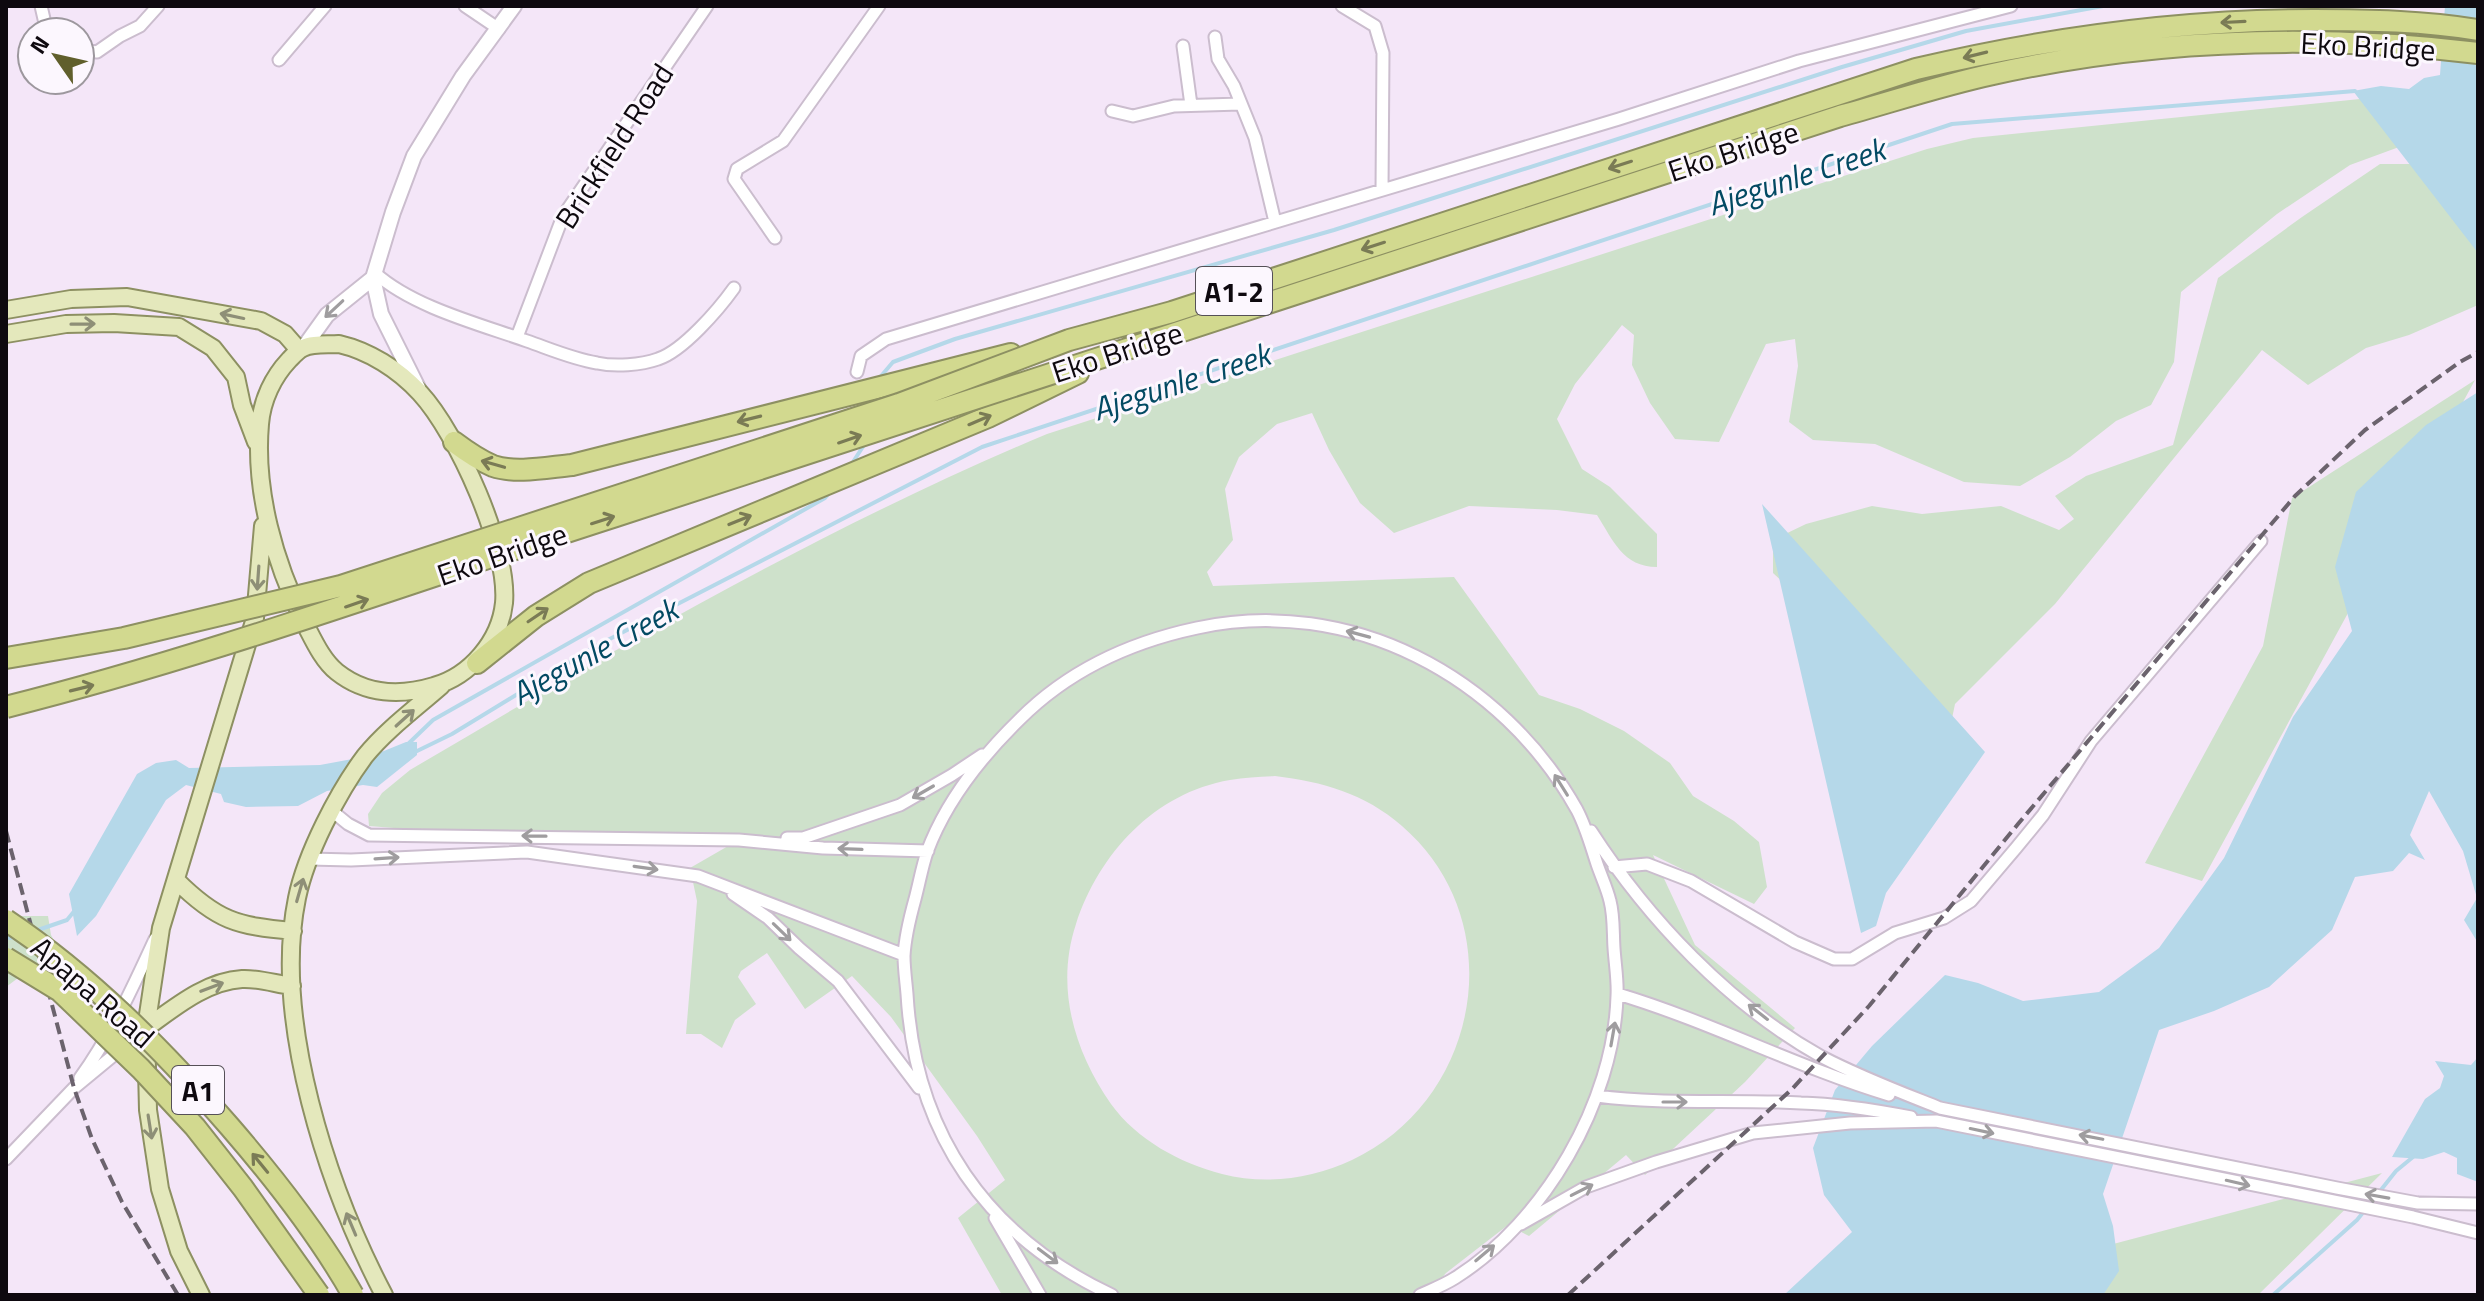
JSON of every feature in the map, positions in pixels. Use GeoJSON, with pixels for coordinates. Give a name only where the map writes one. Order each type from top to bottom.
{"type":"FeatureCollection","features":[{"type":"Feature","properties":{"kind":"highway","name":"Eko Bridge"},"geometry":{"type":"LineString","coordinates":[[6,658],[124,638],[341,586],[899,404],[1069,340],[1172,312],[1916,69],[1999,50],[2099,34],[2193,24],[2364,20],[2478,30]]}},
{"type":"Feature","properties":{"kind":"highway","name":"Eko Bridge"},"geometry":{"type":"LineString","coordinates":[[6,707],[107,682],[223,647],[1840,116],[1993,74],[2063,62],[2231,43],[2396,43],[2478,53]]}},
{"type":"Feature","properties":{"kind":"highway"},"geometry":{"type":"LineString","coordinates":[[454,442],[498,468],[572,465],[1069,340]]}},
{"type":"Feature","properties":{"kind":"highway"},"geometry":{"type":"LineString","coordinates":[[477,663],[536,616],[589,583],[988,417],[1118,353]]}},
{"type":"Feature","properties":{"kind":"highway","name":"Apapa Road"},"geometry":{"type":"LineString","coordinates":[[6,920],[45,946],[181,1069],[292,1203],[353,1295]]}},
{"type":"Feature","properties":{"kind":"highway","name":"Apapa Road"},"geometry":{"type":"LineString","coordinates":[[6,958],[60,991],[141,1069],[195,1127],[282,1240],[319,1295]]}},
{"type":"Feature","properties":{"kind":"main road"},"geometry":{"type":"LineString","coordinates":[[6,310],[71,299],[127,297],[261,321],[285,334],[301,349]]}},
{"type":"Feature","properties":{"kind":"main road"},"geometry":{"type":"LineString","coordinates":[[6,334],[66,324],[179,327],[213,348],[236,377],[242,405],[260,452]]}},
{"type":"Feature","properties":{"kind":"main road"},"geometry":{"type":"LineString","coordinates":[[384,1295],[345,1209],[319,1138],[302,1063],[292,986],[297,897],[309,859],[332,811],[367,754],[445,683],[477,663],[497,628],[504,603],[501,569],[493,535],[454,442],[420,393],[377,358],[357,349],[339,344],[301,349],[277,373],[260,423],[269,534],[287,587],[316,647],[336,671],[359,685],[383,692],[410,693],[445,683]]}},
{"type":"Feature","properties":{"kind":"main road"},"geometry":{"type":"LineString","coordinates":[[201,1295],[179,1251],[160,1189],[148,1110],[146,1028],[161,928],[255,618],[265,501]]}},
{"type":"Feature","properties":{"kind":"main road"},"geometry":{"type":"LineString","coordinates":[[176,880],[199,903],[225,919],[248,927],[293,931]]}},
{"type":"Feature","properties":{"kind":"main road"},"geometry":{"type":"LineString","coordinates":[[146,1028],[198,993],[219,984],[242,979],[292,986]]}},
{"type":"Feature","properties":{"kind":"street"},"geometry":{"type":"LineString","coordinates":[[96,52],[140,26],[158,6]]}},
{"type":"Feature","properties":{"kind":"street"},"geometry":{"type":"LineString","coordinates":[[279,60],[325,6]]}},
{"type":"Feature","properties":{"kind":"street"},"geometry":{"type":"LineString","coordinates":[[465,6],[499,29]]}},
{"type":"Feature","properties":{"kind":"street"},"geometry":{"type":"LineString","coordinates":[[420,393],[381,314],[374,276],[414,156],[456,87],[514,6]]}},
{"type":"Feature","properties":{"kind":"street","name":"Brickfield Road"},"geometry":{"type":"LineString","coordinates":[[517,337],[563,216],[707,6]]}},
{"type":"Feature","properties":{"kind":"street"},"geometry":{"type":"LineString","coordinates":[[1342,6],[1375,26],[1383,53],[1382,190]]}},
{"type":"Feature","properties":{"kind":"street"},"geometry":{"type":"LineString","coordinates":[[857,372],[861,356],[886,339],[1619,119],[1799,61],[1972,11],[2011,6]]}},
{"type":"Feature","properties":{"kind":"street"},"geometry":{"type":"LineString","coordinates":[[775,238],[734,179],[734,174],[737,169],[783,141],[875,7]]}},
{"type":"Feature","properties":{"kind":"street"},"geometry":{"type":"LineString","coordinates":[[1215,37],[1218,59],[1234,86],[1255,138],[1275,222]]}},
{"type":"Feature","properties":{"kind":"street"},"geometry":{"type":"LineString","coordinates":[[1183,46],[1191,105]]}},
{"type":"Feature","properties":{"kind":"street"},"geometry":{"type":"LineString","coordinates":[[1112,111],[1122,116],[1133,116],[1174,106],[1240,104]]}},
{"type":"Feature","properties":{"kind":"street"},"geometry":{"type":"LineString","coordinates":[[374,276],[429,305],[600,364],[660,359],[681,345],[734,288]]}},
{"type":"Feature","properties":{"kind":"street"},"geometry":{"type":"LineString","coordinates":[[301,349],[327,315],[374,276]]}},
{"type":"Feature","properties":{"kind":"street"},"geometry":{"type":"LineString","coordinates":[[1614,867],[1647,864],[1691,881],[1795,942],[1834,959],[1852,959],[1895,933],[1944,918],[1971,901],[2007,859],[2043,815],[2091,741],[2261,541]]}},
{"type":"Feature","properties":{"kind":"street"},"geometry":{"type":"LineString","coordinates":[[1040,1295],[991,1211],[970,1185],[944,1141],[924,1095],[909,1028],[904,955],[928,851],[953,801],[989,750],[1037,702],[1093,664],[1155,637],[1221,623],[1266,620],[1356,632],[1433,663],[1495,706],[1543,756],[1614,867],[1674,939],[1737,996],[1785,1033],[1822,1056],[1881,1085],[1940,1108]]}},
{"type":"Feature","properties":{"kind":"street"},"geometry":{"type":"LineString","coordinates":[[332,811],[369,835],[739,840],[803,838],[900,805],[989,750]]}},
{"type":"Feature","properties":{"kind":"street"},"geometry":{"type":"LineString","coordinates":[[1514,1229],[1555,1177],[1576,1144],[1597,1096],[1614,1028],[1618,994],[1610,902],[1580,814]]}},
{"type":"Feature","properties":{"kind":"street"},"geometry":{"type":"LineString","coordinates":[[455,854],[456,834]]}},
{"type":"Feature","properties":{"kind":"street"},"geometry":{"type":"LineString","coordinates":[[739,840],[823,848],[928,851]]}},
{"type":"Feature","properties":{"kind":"street"},"geometry":{"type":"LineString","coordinates":[[309,859],[527,852],[698,876],[904,955]]}},
{"type":"Feature","properties":{"kind":"street"},"geometry":{"type":"LineString","coordinates":[[720,885],[768,918],[838,981],[924,1095]]}},
{"type":"Feature","properties":{"kind":"street"},"geometry":{"type":"LineString","coordinates":[[74,1088],[100,1051],[161,928]]}},
{"type":"Feature","properties":{"kind":"street"},"geometry":{"type":"LineString","coordinates":[[1618,994],[1671,1010],[1813,1070],[1884,1094],[1940,1108],[2418,1203],[2478,1204]]}},
{"type":"Feature","properties":{"kind":"street"},"geometry":{"type":"LineString","coordinates":[[6,1159],[74,1088],[146,1028]]}},
{"type":"Feature","properties":{"kind":"street"},"geometry":{"type":"LineString","coordinates":[[1597,1096],[1642,1102],[1799,1102],[1867,1109],[2162,1166],[2478,1233]]}},
{"type":"Feature","properties":{"kind":"street"},"geometry":{"type":"LineString","coordinates":[[1444,1295],[1456,1278],[1514,1229],[1586,1187],[1656,1162],[1753,1133],[1793,1127],[1936,1121]]}},
{"type":"Feature","properties":{"kind":"street"},"geometry":{"type":"LineString","coordinates":[[991,1211],[1083,1282],[1112,1295]]}},
{"type":"Feature","properties":{"kind":"street"},"geometry":{"type":"LineString","coordinates":[[1420,1295],[1456,1278]]}},
{"type":"Feature","properties":{"kind":"green space"},"geometry":{"type":"Polygon","coordinates":[[[2360,99],[2410,143],[2350,165],[2277,214],[2181,292],[2174,362],[2151,405],[2116,421],[2070,457],[2020,486],[1964,482],[1875,444],[1813,440],[1789,422],[1798,366],[1795,339],[1766,344],[1719,442],[1675,439],[1650,403],[1632,365],[1634,335],[1622,325],[1575,384],[1557,419],[1582,469],[1610,487],[1657,534],[1657,567],[1645,566],[1627,557],[1597,515],[1469,506],[1394,533],[1360,503],[1329,450],[1312,413],[1277,424],[1239,457],[1225,489],[1233,540],[1207,572],[1213,586],[1454,577],[1539,695],[1580,709],[1624,731],[1670,763],[1693,796],[1734,821],[1759,842],[1767,887],[1754,904],[1653,855],[1695,945],[1795,1028],[1745,1082],[1645,1175],[1626,1155],[1529,1236],[1508,1225],[1446,1273],[1427,1295],[1002,1295],[958,1218],[1005,1180],[891,1017],[852,976],[805,1009],[767,953],[741,971],[738,977],[756,1004],[735,1020],[722,1048],[701,1034],[686,1034],[697,901],[690,868],[742,838],[432,831],[369,826],[368,814],[382,793],[410,770],[565,679],[802,549],[964,470],[1047,434],[1927,149],[1973,138],[2360,99]],[[1275,776],[1230,780],[1177,798],[1154,813],[1133,831],[1099,874],[1076,924],[1067,971],[1068,995],[1078,1040],[1098,1084],[1122,1117],[1146,1139],[1175,1157],[1222,1174],[1255,1179],[1305,1176],[1337,1167],[1395,1132],[1429,1096],[1453,1053],[1467,1006],[1469,958],[1459,910],[1437,865],[1402,826],[1373,805],[1342,791],[1275,776]]]}},
{"type":"Feature","properties":{"kind":"green space"},"geometry":{"type":"Polygon","coordinates":[[[2380,164],[2413,164],[2478,202],[2478,305],[2409,335],[2366,348],[2308,385],[2262,350],[2055,604],[1955,704],[1948,738],[1773,573],[1773,540],[1806,524],[1872,506],[1922,514],[2001,506],[2059,530],[2074,519],[2055,496],[2086,476],[2173,445],[2218,278],[2380,164]]]}},
{"type":"Feature","properties":{"kind":"green space"},"geometry":{"type":"Polygon","coordinates":[[[2475,380],[2202,881],[2145,863],[2263,646],[2292,498],[2475,380]]]}},
{"type":"Feature","properties":{"kind":"green space"},"geometry":{"type":"Polygon","coordinates":[[[6,916],[48,916],[51,935],[58,948],[6,987],[6,916]]]}},
{"type":"Feature","properties":{"kind":"green space"},"geometry":{"type":"Polygon","coordinates":[[[2382,1173],[2258,1295],[1920,1295],[2382,1173]]]}},
{"type":"Feature","properties":{"kind":"water"},"geometry":{"type":"Polygon","coordinates":[[[2445,6],[2478,6],[2478,253],[2353,91],[2381,86],[2409,89],[2424,78],[2440,75],[2445,6]]]}},
{"type":"Feature","properties":{"kind":"water"},"geometry":{"type":"Polygon","coordinates":[[[2478,392],[2478,943],[2464,920],[2477,898],[2463,851],[2429,791],[2410,835],[2425,860],[2409,853],[2393,871],[2355,877],[2332,930],[2269,987],[2159,1030],[2103,1194],[2113,1226],[2119,1271],[2103,1295],[1784,1295],[1852,1232],[1824,1195],[1813,1148],[1835,1090],[1872,1046],[1945,975],[1978,983],[2023,1001],[2099,992],[2159,948],[2224,858],[2293,717],[2352,631],[2335,567],[2356,492],[2426,425],[2478,392]]]}},
{"type":"Feature","properties":{"kind":"water"},"geometry":{"type":"Polygon","coordinates":[[[1762,504],[1985,752],[1886,893],[1876,926],[1861,933],[1762,504]]]}},
{"type":"Feature","properties":{"kind":"water"},"geometry":{"type":"Polygon","coordinates":[[[406,742],[417,742],[417,755],[377,787],[363,785],[327,791],[298,806],[246,807],[224,802],[221,794],[186,785],[166,800],[96,916],[77,936],[69,894],[137,774],[156,763],[176,760],[189,768],[320,765],[374,755],[406,742]]]}},
{"type":"Feature","properties":{"kind":"water"},"geometry":{"type":"Polygon","coordinates":[[[2478,1057],[2478,1182],[2457,1174],[2457,1158],[2444,1152],[2423,1159],[2392,1157],[2425,1099],[2440,1088],[2444,1076],[2435,1061],[2471,1065],[2478,1057]]]}},
{"type":"Feature","properties":{"kind":"waterway"},"geometry":{"type":"LineString","coordinates":[[876,382],[893,362],[955,339],[1334,230],[1842,67],[1966,31],[2103,6]]}},
{"type":"Feature","properties":{"kind":"waterway","name":"Ajegunle Creek"},"geometry":{"type":"LineString","coordinates":[[415,752],[452,734],[598,645],[982,447],[1952,124],[2355,91]]}},
{"type":"Feature","properties":{"kind":"waterway"},"geometry":{"type":"LineString","coordinates":[[851,465],[866,442]]}},
{"type":"Feature","properties":{"kind":"waterway"},"geometry":{"type":"LineString","coordinates":[[408,744],[433,720],[825,498],[831,491]]}},
{"type":"Feature","properties":{"kind":"waterway","name":"Ajegunle Creek"},"geometry":{"type":"LineString","coordinates":[[35,931],[67,920],[76,909]]}},
{"type":"Feature","properties":{"kind":"waterway","name":"Ajegunle Creek"},"geometry":{"type":"LineString","coordinates":[[6,938],[19,937]]}},
{"type":"Feature","properties":{"kind":"waterway"},"geometry":{"type":"LineString","coordinates":[[2273,1295],[2357,1220],[2396,1171],[2413,1157]]}},
{"type":"Feature","properties":{"kind":"railway"},"geometry":{"type":"LineString","coordinates":[[1568,1295],[1792,1089],[1869,1006],[2295,496],[2365,430],[2478,352]]}},
{"type":"Feature","properties":{"kind":"railway"},"geometry":{"type":"LineString","coordinates":[[6,831],[74,1088],[92,1139],[122,1202],[178,1295]]}}]}
